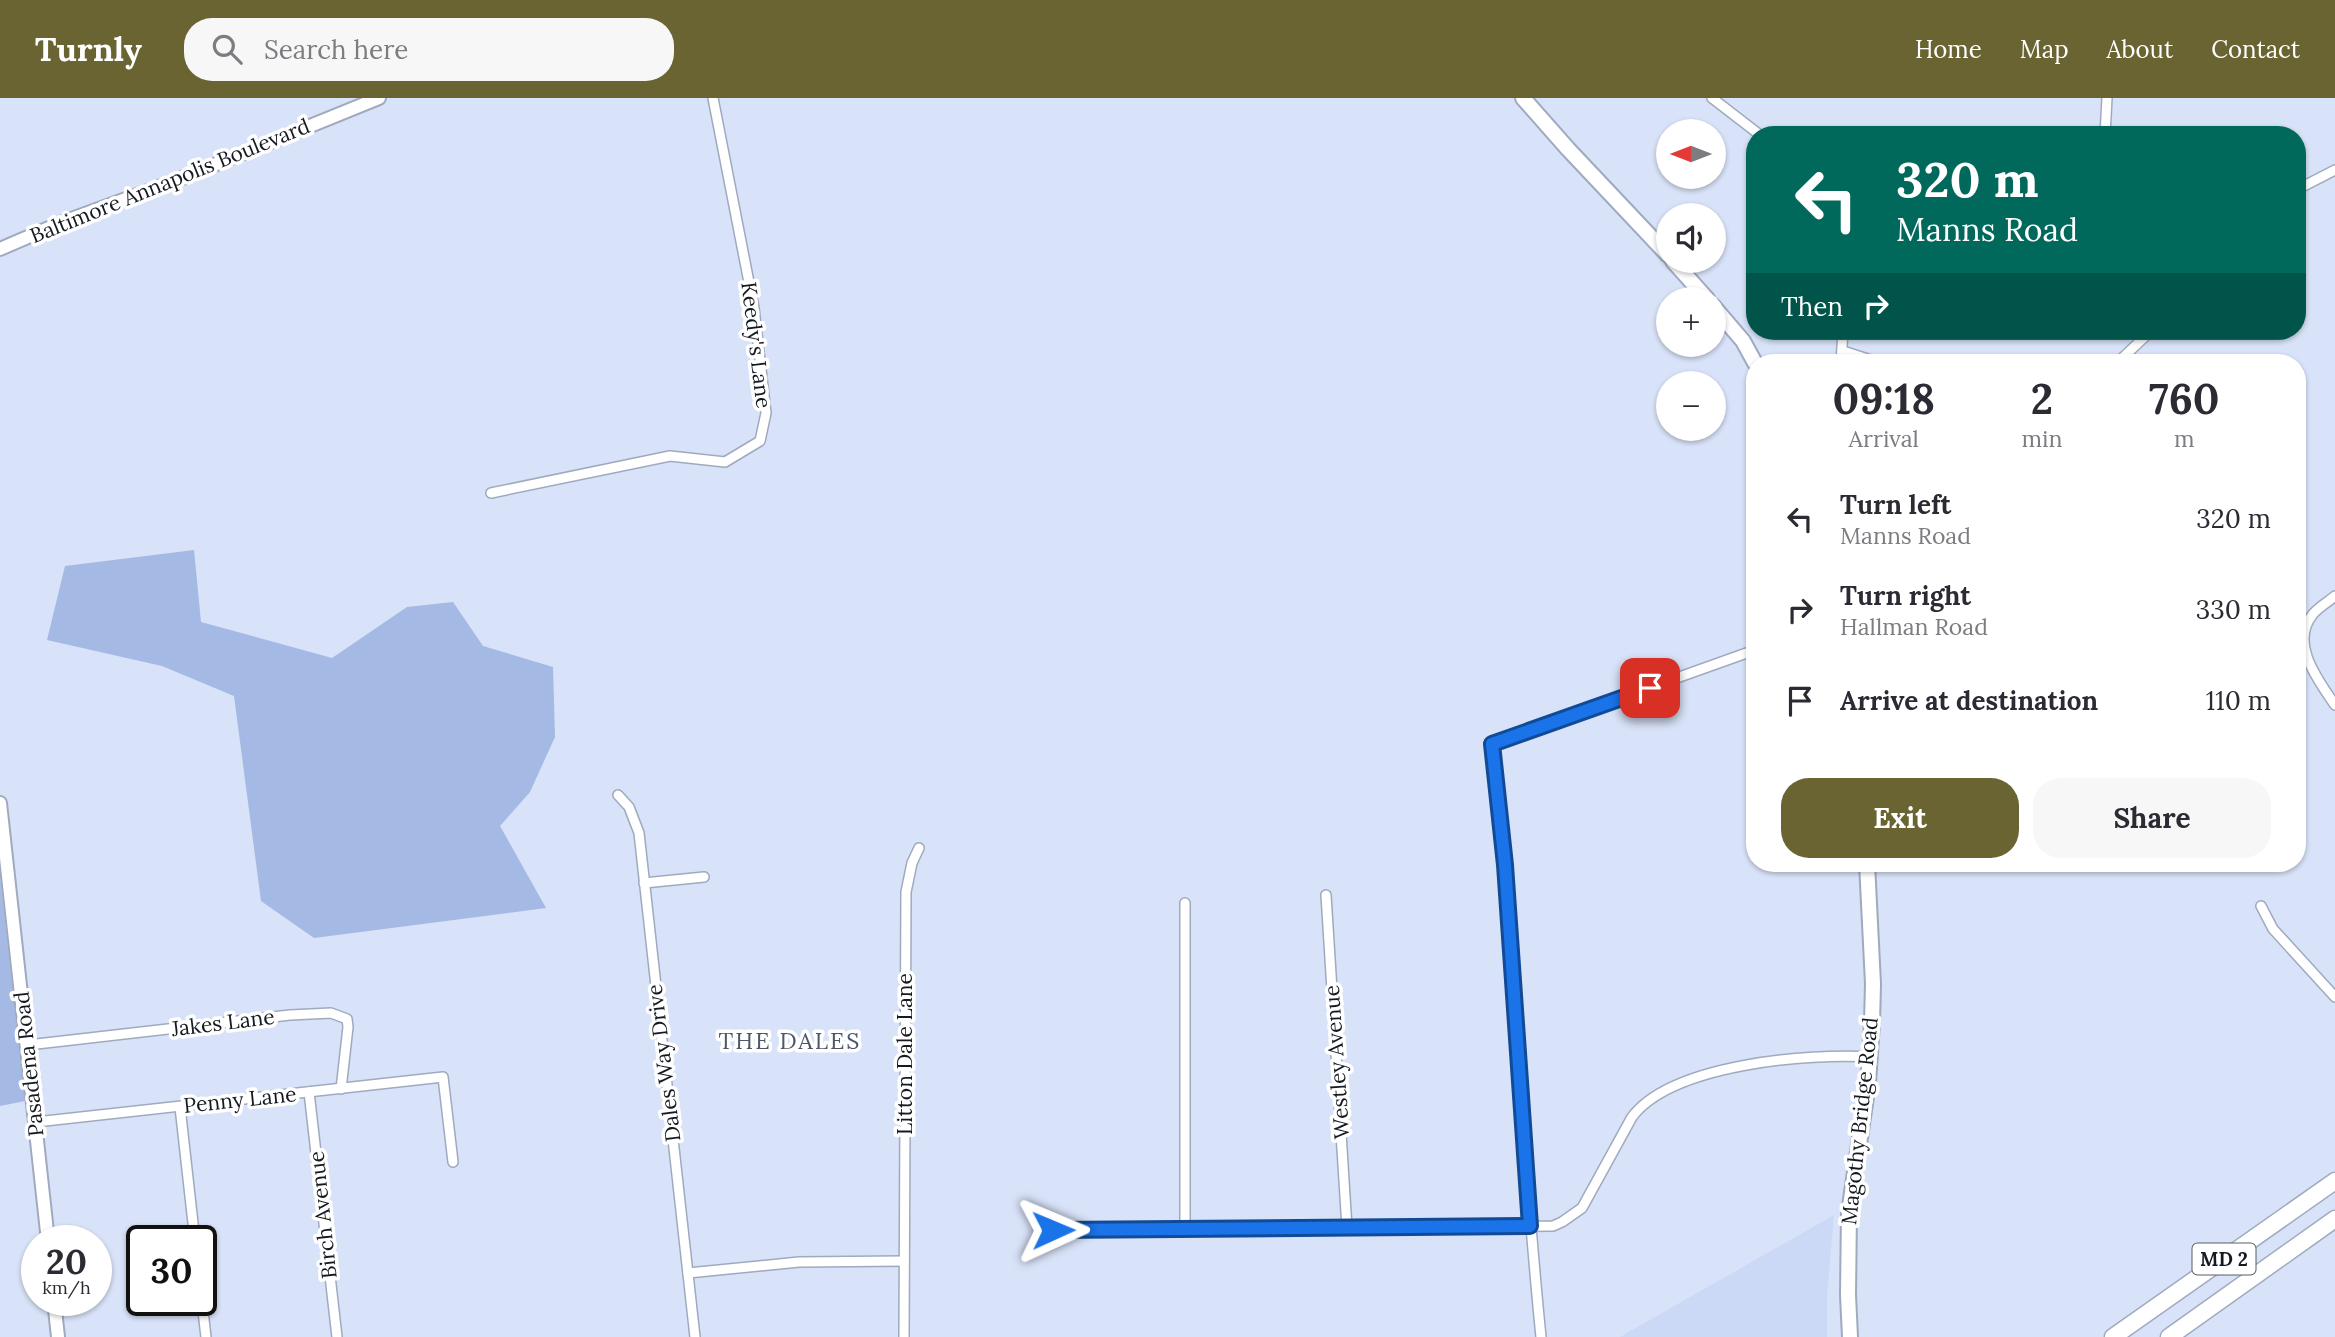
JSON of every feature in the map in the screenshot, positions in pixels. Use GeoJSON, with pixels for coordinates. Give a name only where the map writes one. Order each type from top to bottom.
{"type":"FeatureCollection","features":[{"type":"Feature","properties":{"kind":"highway","name":"MD 2"},"geometry":{"type":"LineString","coordinates":[[2113,1337],[2335,1181]]}},
{"type":"Feature","properties":{"kind":"highway","name":"MD 2"},"geometry":{"type":"LineString","coordinates":[[2169,1337],[2335,1219]]}},
{"type":"Feature","properties":{"kind":"main road","name":"Baltimore Annapolis Boulevard"},"geometry":{"type":"LineString","coordinates":[[0,249],[379,98]]}},
{"type":"Feature","properties":{"kind":"main road"},"geometry":{"type":"LineString","coordinates":[[1523,98],[1656,242]]}},
{"type":"Feature","properties":{"kind":"main road"},"geometry":{"type":"LineString","coordinates":[[1684,273],[1696,287]]}},
{"type":"Feature","properties":{"kind":"main road"},"geometry":{"type":"LineString","coordinates":[[1726,322],[1750,354]]}},
{"type":"Feature","properties":{"kind":"main road","name":"Pasadena Road"},"geometry":{"type":"LineString","coordinates":[[0,803],[46,1225]]}},
{"type":"Feature","properties":{"kind":"main road","name":"Magothy Bridge Road"},"geometry":{"type":"LineString","coordinates":[[1850,1337],[1849,1213],[1871,1057],[1873,984],[1867,872]]}},
{"type":"Feature","properties":{"kind":"main road"},"geometry":{"type":"LineString","coordinates":[[56,1316],[58,1337]]}},
{"type":"Feature","properties":{"kind":"street","name":"Keedy's Lane"},"geometry":{"type":"LineString","coordinates":[[491,493],[670,456],[725,462],[760,441],[766,413],[754,308],[713,98]]}},
{"type":"Feature","properties":{"kind":"street"},"geometry":{"type":"LineString","coordinates":[[1712,98],[1748,126]]}},
{"type":"Feature","properties":{"kind":"street"},"geometry":{"type":"LineString","coordinates":[[2105,126],[2106,98]]}},
{"type":"Feature","properties":{"kind":"street"},"geometry":{"type":"LineString","coordinates":[[2306,185],[2335,170]]}},
{"type":"Feature","properties":{"kind":"street"},"geometry":{"type":"LineString","coordinates":[[1842,354],[1843,340]]}},
{"type":"Feature","properties":{"kind":"street"},"geometry":{"type":"LineString","coordinates":[[2127,354],[2141,340]]}},
{"type":"Feature","properties":{"kind":"street"},"geometry":{"type":"LineString","coordinates":[[1843,351],[1852,354]]}},
{"type":"Feature","properties":{"kind":"street"},"geometry":{"type":"LineString","coordinates":[[2306,626],[2314,613],[2335,596]]}},
{"type":"Feature","properties":{"kind":"street"},"geometry":{"type":"LineString","coordinates":[[1541,1337],[1530,1226],[1505,865],[1492,744],[1746,653]]}},
{"type":"Feature","properties":{"kind":"street"},"geometry":{"type":"LineString","coordinates":[[2306,655],[2314,674],[2335,705]]}},
{"type":"Feature","properties":{"kind":"street","name":"Dales Way Drive"},"geometry":{"type":"LineString","coordinates":[[618,795],[629,807],[635,820],[644,883],[695,1337]]}},
{"type":"Feature","properties":{"kind":"street","name":"Litton Dale Lane"},"geometry":{"type":"LineString","coordinates":[[904,1337],[906,892],[912,863],[919,848]]}},
{"type":"Feature","properties":{"kind":"street"},"geometry":{"type":"LineString","coordinates":[[644,883],[704,877]]}},
{"type":"Feature","properties":{"kind":"street","name":"Westley Avenue"},"geometry":{"type":"LineString","coordinates":[[1326,895],[1347,1228]]}},
{"type":"Feature","properties":{"kind":"street"},"geometry":{"type":"LineString","coordinates":[[1185,903],[1185,1228]]}},
{"type":"Feature","properties":{"kind":"street"},"geometry":{"type":"LineString","coordinates":[[2261,906],[2273,929],[2335,997]]}},
{"type":"Feature","properties":{"kind":"street","name":"Jakes Lane"},"geometry":{"type":"LineString","coordinates":[[27,1045],[290,1015],[331,1013],[346,1019],[348,1027],[341,1089]]}},
{"type":"Feature","properties":{"kind":"street"},"geometry":{"type":"LineString","coordinates":[[1053,1230],[1553,1226],[1582,1208],[1632,1117],[1640,1106],[1664,1091],[1721,1070],[1786,1059],[1871,1057]]}},
{"type":"Feature","properties":{"kind":"street","name":"Penny Lane"},"geometry":{"type":"LineString","coordinates":[[36,1122],[443,1077],[453,1162]]}},
{"type":"Feature","properties":{"kind":"street","name":"Birch Avenue"},"geometry":{"type":"LineString","coordinates":[[309,1092],[337,1337]]}},
{"type":"Feature","properties":{"kind":"street"},"geometry":{"type":"LineString","coordinates":[[180,1107],[193,1225]]}},
{"type":"Feature","properties":{"kind":"street"},"geometry":{"type":"LineString","coordinates":[[688,1273],[799,1262],[904,1261]]}},
{"type":"Feature","properties":{"kind":"street"},"geometry":{"type":"LineString","coordinates":[[204,1316],[206,1337]]}},
{"type":"Feature","properties":{"kind":"shaded area"},"geometry":{"type":"Polygon","coordinates":[[[194,550],[201,622],[332,658],[407,607],[453,602],[483,646],[553,667],[555,737],[530,792],[500,826],[546,908],[314,938],[261,901],[234,696],[162,666],[47,640],[65,566],[194,550]]]}},
{"type":"Feature","properties":{"kind":"shaded area"},"geometry":{"type":"Polygon","coordinates":[[[0,876],[25,1101],[0,1106],[0,876]]]}},
{"type":"Feature","properties":{"kind":"shaded area"},"geometry":{"type":"Polygon","coordinates":[[[1834,1215],[1827,1295],[1827,1337],[1620,1337],[1834,1215]]]}},
{"type":"Feature","properties":{"kind":"district","name":"THE DALES"},"geometry":{"type":"Point","coordinates":[790,1041]}},
{"type":"Feature","properties":{"kind":"route"},"geometry":{"type":"LineString","coordinates":[[1053,1230],[1530,1226],[1505,865],[1492,744],[1650,688]]}}]}
